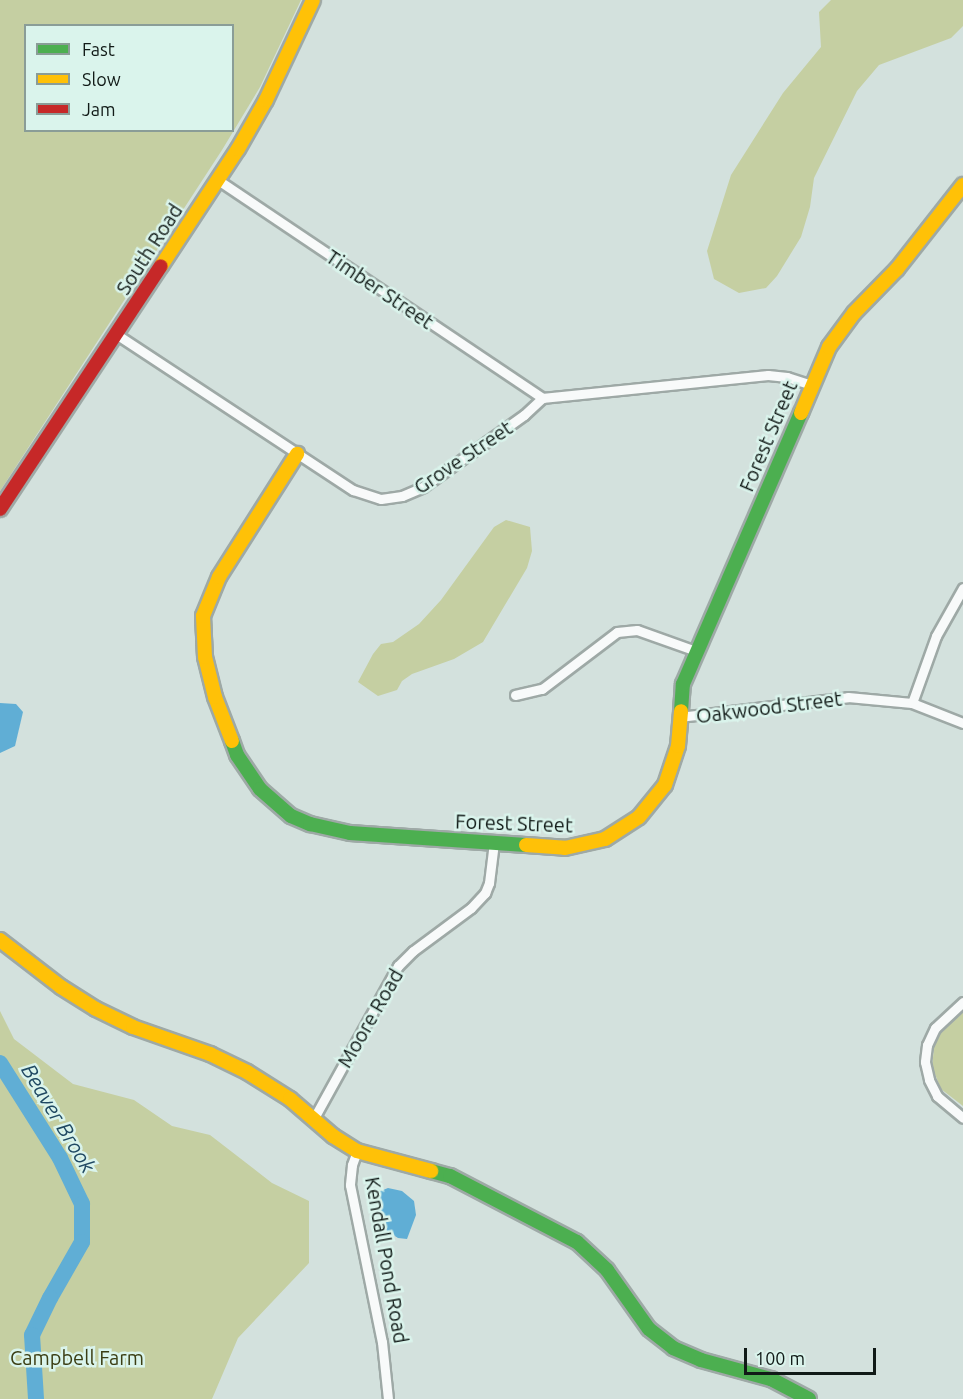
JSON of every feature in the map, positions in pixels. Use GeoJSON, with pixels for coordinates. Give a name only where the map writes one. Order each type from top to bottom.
{"type":"FeatureCollection","features":[{"type":"Feature","properties":{"kind":"street","name":"South Road"},"geometry":{"type":"LineString","coordinates":[[0,509],[218,180],[266,100],[313,0]]}},
{"type":"Feature","properties":{"kind":"street","name":"Timber Street"},"geometry":{"type":"LineString","coordinates":[[218,180],[542,398]]}},
{"type":"Feature","properties":{"kind":"street","name":"Forest Street"},"geometry":{"type":"LineString","coordinates":[[297,454],[219,577],[203,616],[202,636],[210,677],[237,755],[247,772],[274,804],[310,825],[350,833],[494,844],[565,848],[586,845],[623,830],[647,810],[665,785],[678,746],[683,684],[812,385],[841,329],[897,269],[963,185]]}},
{"type":"Feature","properties":{"kind":"street","name":"Grove Street"},"geometry":{"type":"LineString","coordinates":[[116,334],[297,454],[362,494],[381,499],[402,496],[440,476],[524,416],[542,398]]}},
{"type":"Feature","properties":{"kind":"street"},"geometry":{"type":"LineString","coordinates":[[542,398],[768,375],[787,377],[812,385]]}},
{"type":"Feature","properties":{"kind":"street"},"geometry":{"type":"LineString","coordinates":[[912,703],[936,636],[963,588]]}},
{"type":"Feature","properties":{"kind":"street"},"geometry":{"type":"LineString","coordinates":[[515,695],[542,689],[617,632],[638,630],[696,651]]}},
{"type":"Feature","properties":{"kind":"street","name":"Oakwood Street"},"geometry":{"type":"LineString","coordinates":[[680,717],[848,697],[912,703],[963,723]]}},
{"type":"Feature","properties":{"kind":"street","name":"Moore Road"},"geometry":{"type":"LineString","coordinates":[[314,1118],[398,966],[412,951],[471,908],[485,893],[489,883],[494,844]]}},
{"type":"Feature","properties":{"kind":"street","name":"Kendall Pond Road"},"geometry":{"type":"LineString","coordinates":[[0,940],[61,987],[96,1009],[133,1027],[210,1054],[247,1072],[290,1099],[333,1136],[357,1151],[352,1165],[350,1185],[382,1343],[388,1399]]}},
{"type":"Feature","properties":{"kind":"street"},"geometry":{"type":"LineString","coordinates":[[963,1002],[935,1028],[927,1045],[925,1062],[928,1080],[937,1096],[963,1118]]}},
{"type":"Feature","properties":{"kind":"street"},"geometry":{"type":"LineString","coordinates":[[357,1151],[450,1176],[560,1232],[586,1248],[601,1262],[643,1321],[664,1342],[692,1356],[771,1379],[809,1399]]}},
{"type":"Feature","properties":{"kind":"green space"},"geometry":{"type":"Polygon","coordinates":[[[0,0],[301,0],[260,87],[234,130],[234,24],[24,24],[24,132],[233,132],[0,491],[0,0]]]}},
{"type":"Feature","properties":{"kind":"green space"},"geometry":{"type":"Polygon","coordinates":[[[831,0],[963,0],[963,26],[951,38],[879,65],[857,91],[814,178],[810,207],[801,237],[777,276],[766,288],[739,293],[714,279],[707,251],[731,175],[783,93],[821,47],[819,12],[831,0]]]}},
{"type":"Feature","properties":{"kind":"green space"},"geometry":{"type":"Polygon","coordinates":[[[506,520],[530,527],[532,551],[527,568],[483,642],[454,659],[412,674],[402,681],[397,690],[378,696],[358,682],[381,644],[393,642],[419,624],[441,600],[494,527],[506,520]]]}},
{"type":"Feature","properties":{"kind":"green space","name":"Campbell Farm"},"geometry":{"type":"Polygon","coordinates":[[[0,1011],[14,1039],[73,1084],[134,1100],[172,1126],[210,1135],[272,1183],[309,1201],[309,1263],[238,1338],[212,1399],[0,1399],[0,1011]]]}},
{"type":"Feature","properties":{"kind":"green space"},"geometry":{"type":"Polygon","coordinates":[[[963,1012],[963,1106],[941,1089],[932,1067],[935,1038],[963,1012]]]}},
{"type":"Feature","properties":{"kind":"water"},"geometry":{"type":"Polygon","coordinates":[[[0,703],[16,704],[23,712],[15,746],[0,753],[0,703]]]}},
{"type":"Feature","properties":{"kind":"water"},"geometry":{"type":"Polygon","coordinates":[[[388,1188],[402,1191],[414,1201],[416,1215],[407,1239],[398,1238],[387,1231],[379,1215],[378,1192],[388,1188]]]}},
{"type":"Feature","properties":{"kind":"waterway","name":"Beaver Brook"},"geometry":{"type":"LineString","coordinates":[[0,1063],[60,1158],[82,1204],[82,1242],[32,1335],[36,1399]]}},
{"type":"Feature","properties":{"kind":"traffic: fast"},"geometry":{"type":"LineString","coordinates":[[681,711],[683,684],[801,413]]}},
{"type":"Feature","properties":{"kind":"traffic: fast"},"geometry":{"type":"LineString","coordinates":[[232,741],[237,755],[260,789],[291,816],[310,824],[350,833],[526,845]]}},
{"type":"Feature","properties":{"kind":"traffic: fast"},"geometry":{"type":"LineString","coordinates":[[431,1171],[450,1176],[577,1242],[607,1270],[649,1329],[673,1348],[701,1360],[771,1379],[809,1399]]}},
{"type":"Feature","properties":{"kind":"traffic: slow"},"geometry":{"type":"LineString","coordinates":[[161,266],[238,149],[266,100],[313,0]]}},
{"type":"Feature","properties":{"kind":"traffic: slow"},"geometry":{"type":"LineString","coordinates":[[801,413],[829,347],[854,313],[897,269],[963,185]]}},
{"type":"Feature","properties":{"kind":"traffic: slow"},"geometry":{"type":"LineString","coordinates":[[232,741],[215,697],[205,657],[203,616],[219,577],[297,454]]}},
{"type":"Feature","properties":{"kind":"traffic: slow"},"geometry":{"type":"LineString","coordinates":[[526,845],[565,848],[605,839],[639,817],[665,785],[678,746],[681,711]]}},
{"type":"Feature","properties":{"kind":"traffic: slow"},"geometry":{"type":"LineString","coordinates":[[0,940],[61,987],[96,1009],[133,1027],[210,1054],[247,1072],[290,1099],[333,1136],[357,1151],[431,1171]]}},
{"type":"Feature","properties":{"kind":"traffic: jam"},"geometry":{"type":"LineString","coordinates":[[0,509],[161,266]]}}]}
